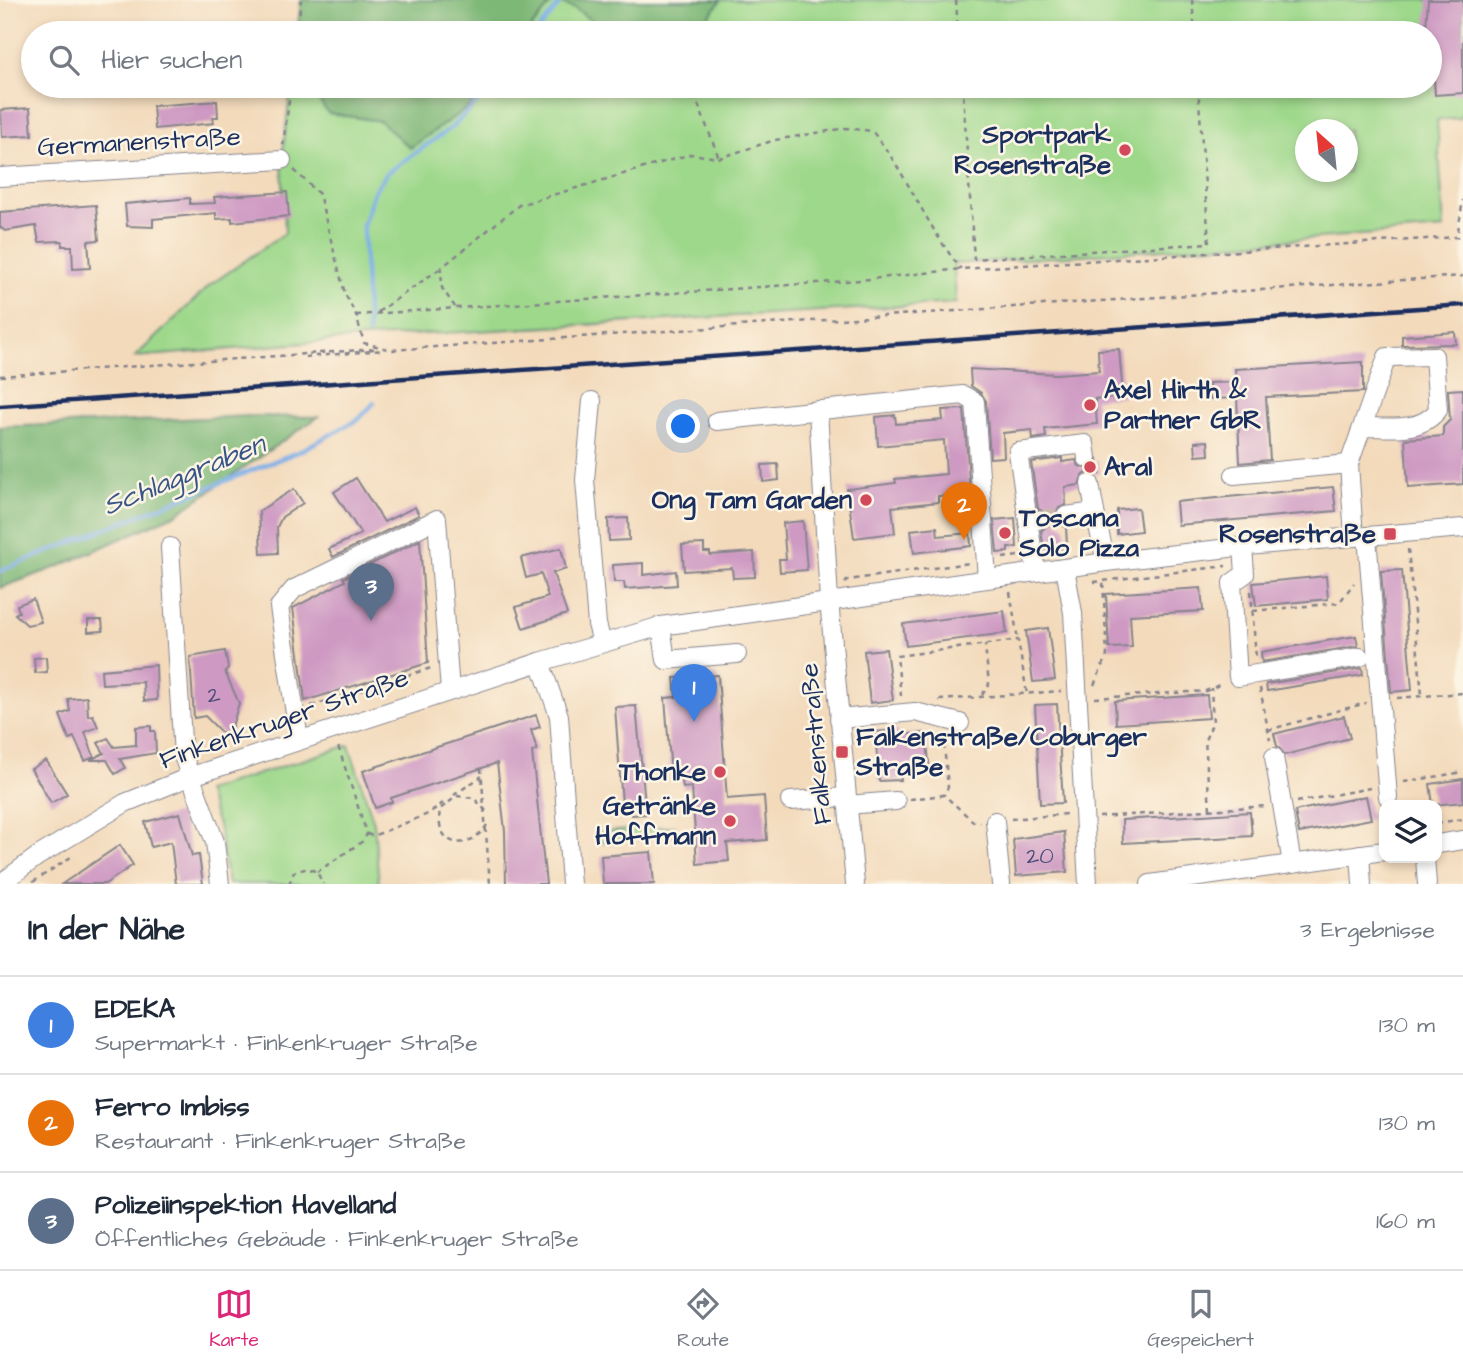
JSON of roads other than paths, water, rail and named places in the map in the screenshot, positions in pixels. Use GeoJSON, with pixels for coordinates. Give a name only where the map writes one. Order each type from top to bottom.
{"type":"FeatureCollection","features":[{"type":"Feature","properties":{"kind":"street","name":"Germanenstraße"},"geometry":{"type":"LineString","coordinates":[[0,177],[282,160]]}},
{"type":"Feature","properties":{"kind":"street"},"geometry":{"type":"LineString","coordinates":[[1363,427],[1413,426],[1430,421],[1438,410],[1434,356],[1387,358],[1349,464],[1360,536],[1368,562],[1388,797]]}},
{"type":"Feature","properties":{"kind":"street"},"geometry":{"type":"LineString","coordinates":[[718,421],[963,395],[975,402],[987,579]]}},
{"type":"Feature","properties":{"kind":"street"},"geometry":{"type":"LineString","coordinates":[[592,401],[585,480],[597,624],[602,643]]}},
{"type":"Feature","properties":{"kind":"street","name":"Falkenstraße"},"geometry":{"type":"LineString","coordinates":[[818,411],[829,600],[855,884]]}},
{"type":"Feature","properties":{"kind":"street"},"geometry":{"type":"LineString","coordinates":[[1036,572],[1033,520],[1018,452],[1085,443],[1087,458]]}},
{"type":"Feature","properties":{"kind":"street"},"geometry":{"type":"LineString","coordinates":[[1234,475],[1349,464]]}},
{"type":"Feature","properties":{"kind":"street"},"geometry":{"type":"LineString","coordinates":[[1090,484],[1106,562]]}},
{"type":"Feature","properties":{"kind":"street"},"geometry":{"type":"LineString","coordinates":[[1066,516],[1095,512]]}},
{"type":"Feature","properties":{"kind":"street"},"geometry":{"type":"LineString","coordinates":[[299,740],[279,607],[294,589],[437,519],[450,691]]}},
{"type":"Feature","properties":{"kind":"street","name":"Finkenkruger Straße"},"geometry":{"type":"LineString","coordinates":[[0,884],[38,856],[125,803],[189,777],[540,662],[661,626],[1106,562],[1243,546],[1463,528]]}},
{"type":"Feature","properties":{"kind":"street"},"geometry":{"type":"LineString","coordinates":[[1243,546],[1245,574],[1232,583],[1238,677],[1360,657]]}},
{"type":"Feature","properties":{"kind":"street"},"geometry":{"type":"LineString","coordinates":[[170,547],[183,756],[215,842],[220,884]]}},
{"type":"Feature","properties":{"kind":"street"},"geometry":{"type":"LineString","coordinates":[[1065,568],[1082,696],[1088,884]]}},
{"type":"Feature","properties":{"kind":"street"},"geometry":{"type":"LineString","coordinates":[[661,626],[666,660],[737,654]]}},
{"type":"Feature","properties":{"kind":"street"},"geometry":{"type":"LineString","coordinates":[[540,662],[559,716],[570,884]]}},
{"type":"Feature","properties":{"kind":"street"},"geometry":{"type":"LineString","coordinates":[[839,719],[915,712],[951,724]]}},
{"type":"Feature","properties":{"kind":"street"},"geometry":{"type":"LineString","coordinates":[[1275,757],[1292,864]]}},
{"type":"Feature","properties":{"kind":"street"},"geometry":{"type":"LineString","coordinates":[[790,801],[896,801]]}},
{"type":"Feature","properties":{"kind":"street"},"geometry":{"type":"LineString","coordinates":[[995,821],[1001,884]]}},
{"type":"Feature","properties":{"kind":"street"},"geometry":{"type":"LineString","coordinates":[[1442,843],[1463,840]]}},
{"type":"Feature","properties":{"kind":"street"},"geometry":{"type":"LineString","coordinates":[[1150,884],[1379,852]]}},
{"type":"Feature","properties":{"kind":"street"},"geometry":{"type":"LineString","coordinates":[[1360,854],[1362,884]]}},
{"type":"Feature","properties":{"kind":"street"},"geometry":{"type":"LineString","coordinates":[[1425,863],[1427,884]]}},
{"type":"Feature","properties":{"kind":"waterway","name":"Schlaggraben"},"geometry":{"type":"LineString","coordinates":[[546,21],[563,0]]}},
{"type":"Feature","properties":{"kind":"waterway","name":"Schlaggraben"},"geometry":{"type":"LineString","coordinates":[[368,334],[363,225],[375,189],[388,172],[451,128],[481,98]]}},
{"type":"Feature","properties":{"kind":"waterway","name":"Schlaggraben"},"geometry":{"type":"LineString","coordinates":[[0,571],[300,451],[359,419],[374,403]]}},
{"type":"Feature","properties":{"kind":"tunnel"},"geometry":{"type":"LineString","coordinates":[[1038,520],[1066,516]]}},
{"type":"Feature","properties":{"kind":"railway"},"geometry":{"type":"LineString","coordinates":[[0,406],[1463,305]]}},
{"type":"Feature","properties":{"kind":"place","name":"Sportpark Rosenstraße"},"geometry":{"type":"Point","coordinates":[1125,150]}},
{"type":"Feature","properties":{"kind":"place","name":"Axel Hirth & Partner GbR"},"geometry":{"type":"Point","coordinates":[1090,405]}},
{"type":"Feature","properties":{"kind":"place","name":"Aral"},"geometry":{"type":"Point","coordinates":[1090,467]}},
{"type":"Feature","properties":{"kind":"place","name":"Ong Tam Garden"},"geometry":{"type":"Point","coordinates":[866,500]}},
{"type":"Feature","properties":{"kind":"place","name":"Toscana Solo Pizza"},"geometry":{"type":"Point","coordinates":[1005,533]}},
{"type":"Feature","properties":{"kind":"place","name":"Rosenstraße"},"geometry":{"type":"Point","coordinates":[1390,534]}},
{"type":"Feature","properties":{"kind":"place","name":"Ferro Imbiss"},"geometry":{"type":"Point","coordinates":[964,540]}},
{"type":"Feature","properties":{"kind":"place","name":"Polizeiinspektion Havelland"},"geometry":{"type":"Point","coordinates":[371,621]}},
{"type":"Feature","properties":{"kind":"place","name":"EDEKA"},"geometry":{"type":"Point","coordinates":[694,722]}},
{"type":"Feature","properties":{"kind":"place","name":"Falkenstraße/Coburger Straße"},"geometry":{"type":"Point","coordinates":[842,752]}},
{"type":"Feature","properties":{"kind":"place","name":"Thonke"},"geometry":{"type":"Point","coordinates":[720,772]}},
{"type":"Feature","properties":{"kind":"place","name":"Getränke Hoffmann"},"geometry":{"type":"Point","coordinates":[730,821]}}]}
